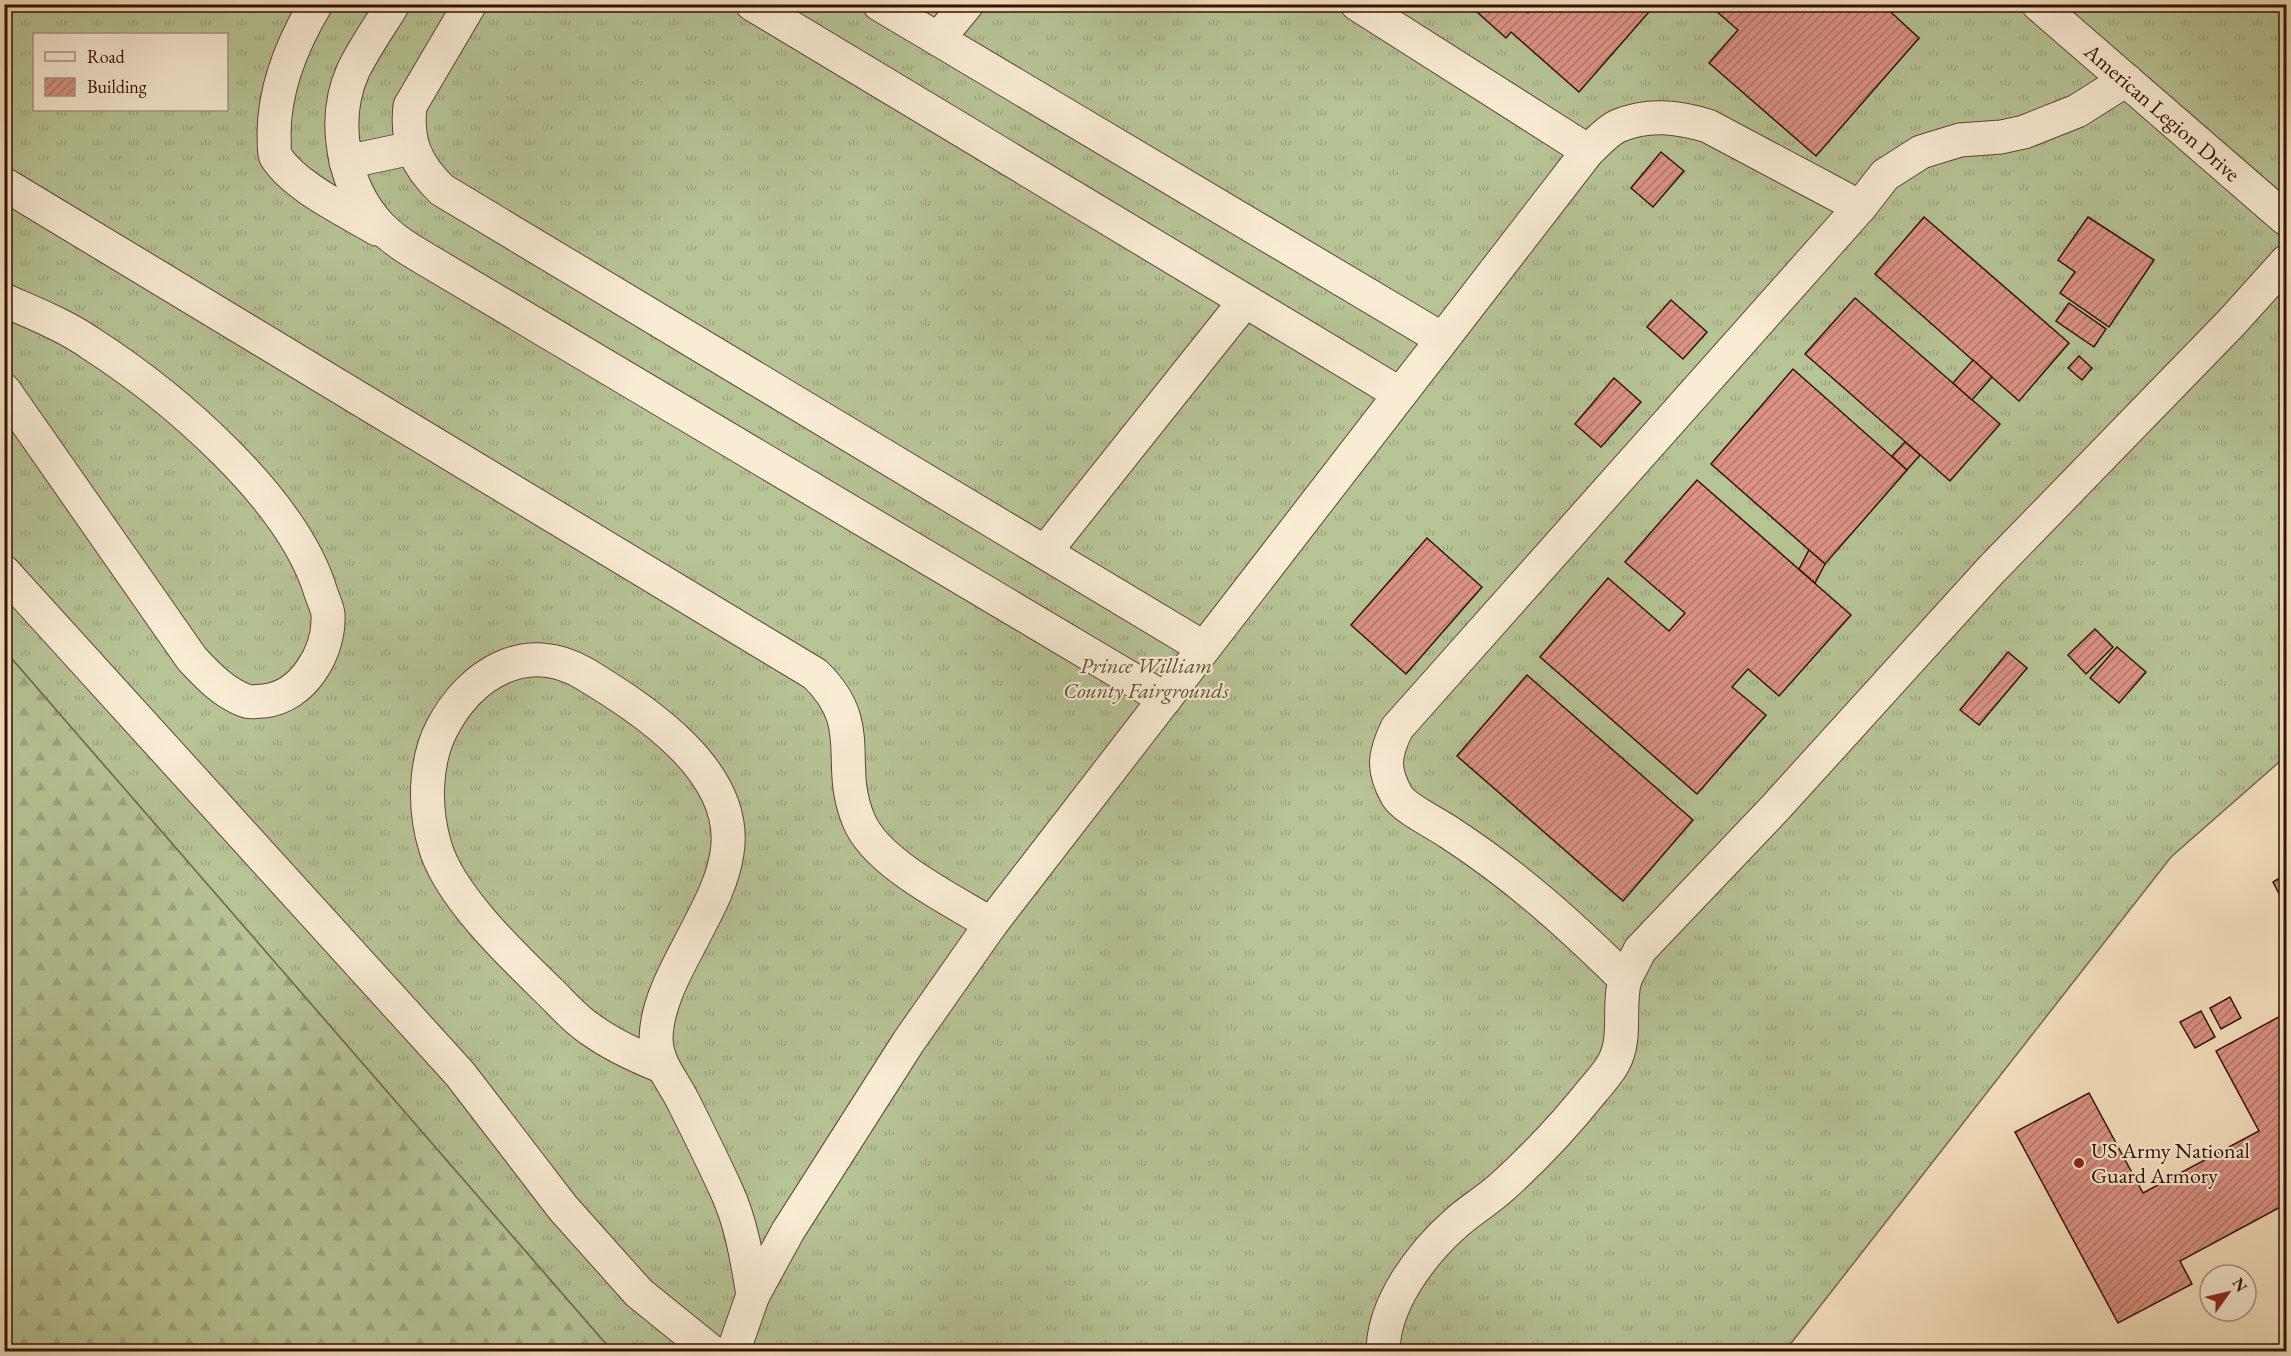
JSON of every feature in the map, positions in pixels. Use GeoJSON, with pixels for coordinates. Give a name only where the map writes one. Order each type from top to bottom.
{"type":"FeatureCollection","features":[{"type":"Feature","properties":{"kind":"lane"},"geometry":{"type":"LineString","coordinates":[[316,4],[296,36],[284,70],[274,119],[275,155],[292,177],[402,245],[1165,699]]}},
{"type":"Feature","properties":{"kind":"lane"},"geometry":{"type":"LineString","coordinates":[[393,4],[353,71],[345,96],[342,121],[346,162],[362,200],[379,225],[402,245]]}},
{"type":"Feature","properties":{"kind":"lane"},"geometry":{"type":"LineString","coordinates":[[470,4],[410,106],[408,123],[412,148],[426,174],[442,190],[1204,648]]}},
{"type":"Feature","properties":{"kind":"lane"},"geometry":{"type":"LineString","coordinates":[[752,4],[1400,394]]}},
{"type":"Feature","properties":{"kind":"lane"},"geometry":{"type":"LineString","coordinates":[[879,4],[1442,339]]}},
{"type":"Feature","properties":{"kind":"lane"},"geometry":{"type":"LineString","coordinates":[[938,39],[967,4]]}},
{"type":"Feature","properties":{"kind":"lane"},"geometry":{"type":"LineString","coordinates":[[1357,4],[1588,150]]}},
{"type":"Feature","properties":{"kind":"lane","name":"American Legion Drive"},"geometry":{"type":"LineString","coordinates":[[2038,4],[2286,219]]}},
{"type":"Feature","properties":{"kind":"lane"},"geometry":{"type":"LineString","coordinates":[[1625,979],[1560,915],[1490,859],[1399,799],[1386,773],[1387,749],[1397,728],[1860,207],[1885,175],[1921,153],[1960,140],[2001,137],[2024,132],[2077,111],[2126,80]]}},
{"type":"Feature","properties":{"kind":"lane"},"geometry":{"type":"LineString","coordinates":[[734,1352],[753,1296],[788,1231],[902,1051],[991,924],[1588,150],[1617,127],[1652,117],[1681,118],[1708,126],[1860,207]]}},
{"type":"Feature","properties":{"kind":"lane"},"geometry":{"type":"LineString","coordinates":[[346,162],[412,148]]}},
{"type":"Feature","properties":{"kind":"lane"},"geometry":{"type":"LineString","coordinates":[[4,184],[814,674],[831,690],[844,715],[849,738],[848,783],[860,823],[890,860],[991,924]]}},
{"type":"Feature","properties":{"kind":"lane"},"geometry":{"type":"LineString","coordinates":[[1383,1352],[1383,1337],[1397,1300],[1422,1258],[1456,1223],[1502,1188],[1570,1119],[1613,1064],[1621,1043],[1622,989],[1640,950],[1776,807],[1991,570],[2231,323],[2286,262]]}},
{"type":"Feature","properties":{"kind":"lane"},"geometry":{"type":"LineString","coordinates":[[4,300],[88,341],[151,385],[232,459],[281,517],[315,572],[328,614],[324,649],[303,682],[277,699],[248,702],[219,686],[192,660],[4,390]]}},
{"type":"Feature","properties":{"kind":"lane"},"geometry":{"type":"LineString","coordinates":[[1045,552],[1245,301]]}},
{"type":"Feature","properties":{"kind":"lane"},"geometry":{"type":"LineString","coordinates":[[4,572],[460,1074],[563,1208],[639,1293],[712,1352]]}},
{"type":"Feature","properties":{"kind":"lane"},"geometry":{"type":"LineString","coordinates":[[661,1066],[624,1051],[587,1028],[519,962],[464,900],[435,849],[426,807],[430,765],[442,729],[466,695],[492,672],[521,660],[546,659],[572,667],[639,707],[691,754],[711,783],[726,817],[728,852],[713,900],[660,1008],[656,1042],[661,1066],[682,1098],[728,1193],[741,1230],[753,1296]]}},
{"type":"Feature","properties":{"kind":"green space","name":"Prince William County Fairgrounds"},"geometry":{"type":"Polygon","coordinates":[[[4,5],[2286,5],[2286,756],[2171,857],[1785,1351],[612,1351],[5,651],[4,5]]]}},
{"type":"Feature","properties":{"kind":"green space"},"geometry":{"type":"Polygon","coordinates":[[[5,651],[612,1351],[5,1351],[5,651]]]}},
{"type":"Feature","properties":{"kind":"building"},"geometry":{"type":"Polygon","coordinates":[[[1468,4],[1518,4],[1528,13],[1533,7],[1531,4],[1655,5],[1579,92],[1511,32],[1506,38],[1468,4]]]}},
{"type":"Feature","properties":{"kind":"building"},"geometry":{"type":"Polygon","coordinates":[[[1708,4],[1882,4],[1919,38],[1816,156],[1709,63],[1738,30],[1708,4]]]}},
{"type":"Feature","properties":{"kind":"building"},"geometry":{"type":"Polygon","coordinates":[[[1661,152],[1684,171],[1653,207],[1631,188],[1661,152]]]}},
{"type":"Feature","properties":{"kind":"building"},"geometry":{"type":"Polygon","coordinates":[[[1924,217],[2069,343],[2019,401],[1875,274],[1924,217]]]}},
{"type":"Feature","properties":{"kind":"building"},"geometry":{"type":"Polygon","coordinates":[[[2088,217],[2154,260],[2109,327],[2060,293],[2075,272],[2058,260],[2088,217]]]}},
{"type":"Feature","properties":{"kind":"building"},"geometry":{"type":"Polygon","coordinates":[[[1855,298],[2000,424],[1950,481],[1805,354],[1855,298]]]}},
{"type":"Feature","properties":{"kind":"building"},"geometry":{"type":"Polygon","coordinates":[[[1671,300],[1707,332],[1683,359],[1647,327],[1671,300]]]}},
{"type":"Feature","properties":{"kind":"building"},"geometry":{"type":"Polygon","coordinates":[[[2069,303],[2106,329],[2094,347],[2056,321],[2069,303]]]}},
{"type":"Feature","properties":{"kind":"building"},"geometry":{"type":"Polygon","coordinates":[[[2079,356],[2092,368],[2082,380],[2068,368],[2079,356]]]}},
{"type":"Feature","properties":{"kind":"building"},"geometry":{"type":"Polygon","coordinates":[[[1973,360],[1992,377],[1972,400],[1953,383],[1973,360]]]}},
{"type":"Feature","properties":{"kind":"building"},"geometry":{"type":"Polygon","coordinates":[[[1793,369],[1907,470],[1825,564],[1711,464],[1793,369]]]}},
{"type":"Feature","properties":{"kind":"building"},"geometry":{"type":"Polygon","coordinates":[[[1614,378],[1641,402],[1601,447],[1575,424],[1614,378]]]}},
{"type":"Feature","properties":{"kind":"building"},"geometry":{"type":"Polygon","coordinates":[[[1905,442],[1920,455],[1907,470],[1892,456],[1905,442]]]}},
{"type":"Feature","properties":{"kind":"building"},"geometry":{"type":"Polygon","coordinates":[[[1697,480],[1851,615],[1779,696],[1748,669],[1732,687],[1766,715],[1697,794],[1540,657],[1608,578],[1669,631],[1685,613],[1625,562],[1697,480]]]}},
{"type":"Feature","properties":{"kind":"building"},"geometry":{"type":"Polygon","coordinates":[[[1427,538],[1482,587],[1406,674],[1351,625],[1427,538]]]}},
{"type":"Feature","properties":{"kind":"building"},"geometry":{"type":"Polygon","coordinates":[[[1809,550],[1825,564],[1815,583],[1799,569],[1809,550]]]}},
{"type":"Feature","properties":{"kind":"building"},"geometry":{"type":"Polygon","coordinates":[[[2095,629],[2113,647],[2086,674],[2068,655],[2095,629]]]}},
{"type":"Feature","properties":{"kind":"building"},"geometry":{"type":"Polygon","coordinates":[[[2117,647],[2146,672],[2119,703],[2090,678],[2117,647]]]}},
{"type":"Feature","properties":{"kind":"building"},"geometry":{"type":"Polygon","coordinates":[[[2008,652],[2027,668],[1979,725],[1960,710],[2008,652]]]}},
{"type":"Feature","properties":{"kind":"building"},"geometry":{"type":"Polygon","coordinates":[[[1527,675],[1693,820],[1623,901],[1457,756],[1527,675]]]}},
{"type":"Feature","properties":{"kind":"building"},"geometry":{"type":"Polygon","coordinates":[[[2286,874],[2286,907],[2273,882],[2286,874]]]}},
{"type":"Feature","properties":{"kind":"building"},"geometry":{"type":"Polygon","coordinates":[[[2230,997],[2241,1018],[2221,1029],[2210,1008],[2230,997]]]}},
{"type":"Feature","properties":{"kind":"building"},"geometry":{"type":"Polygon","coordinates":[[[2201,1011],[2215,1037],[2195,1048],[2180,1022],[2201,1011]]]}},
{"type":"Feature","properties":{"kind":"building","name":"US Army National Guard Armory"},"geometry":{"type":"Polygon","coordinates":[[[2286,1013],[2286,1204],[2180,1261],[2192,1284],[2118,1323],[2015,1132],[2089,1093],[2143,1193],[2259,1131],[2216,1051],[2286,1013]]]}},
{"type":"Feature","properties":{"kind":"place","name":"US Army National Guard Armory"},"geometry":{"type":"Point","coordinates":[2079,1163]}}]}
